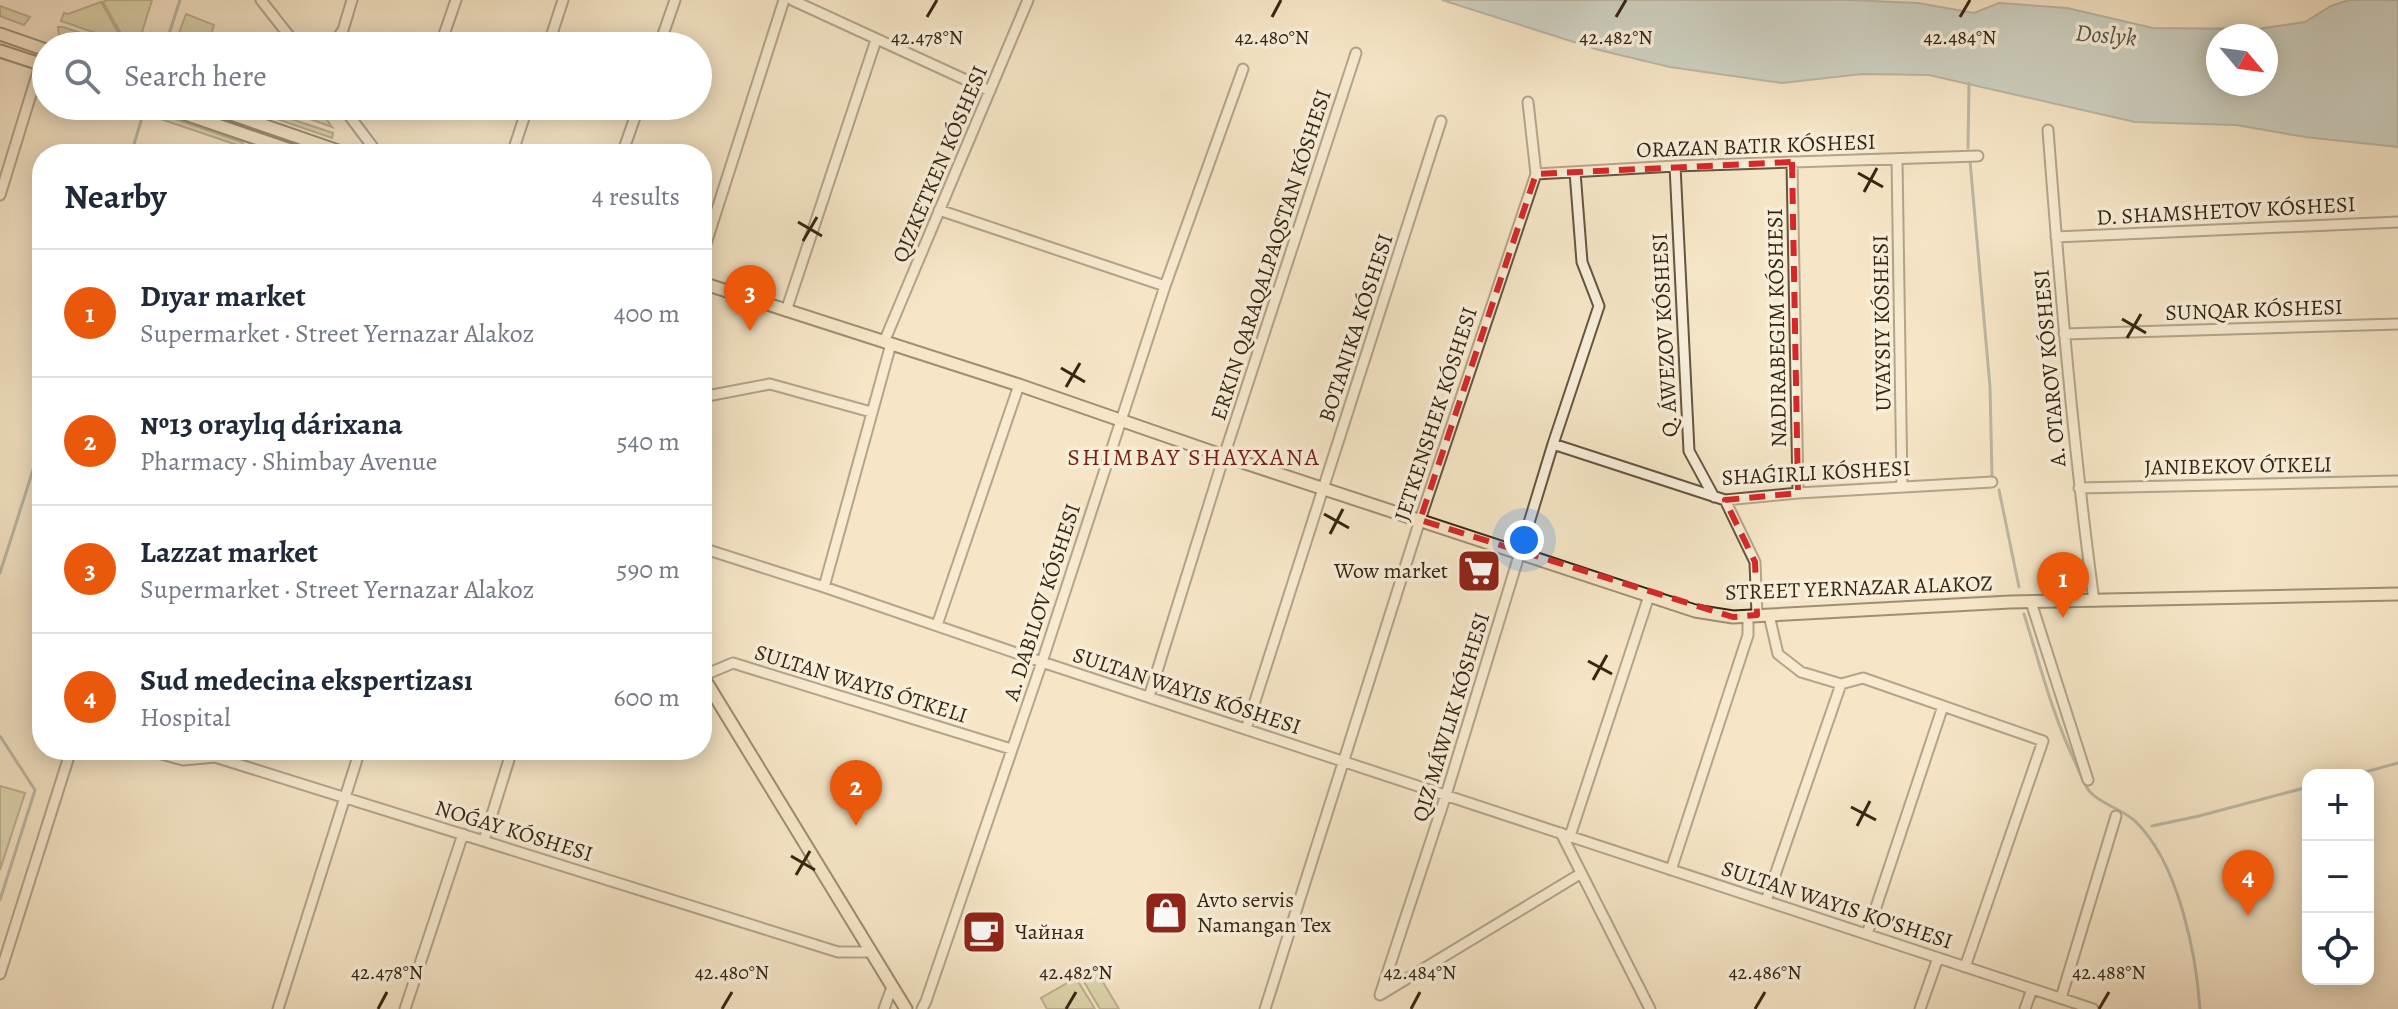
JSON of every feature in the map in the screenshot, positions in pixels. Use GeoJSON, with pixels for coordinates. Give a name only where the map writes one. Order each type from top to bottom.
{"type":"FeatureCollection","features":[{"type":"Feature","properties":{"kind":"main road"},"geometry":{"type":"LineString","coordinates":[[0,34],[32,45]]}},
{"type":"Feature","properties":{"kind":"main road"},"geometry":{"type":"LineString","coordinates":[[0,51],[32,62]]}},
{"type":"Feature","properties":{"kind":"main road"},"geometry":{"type":"LineString","coordinates":[[203,120],[273,144]]}},
{"type":"Feature","properties":{"kind":"main road"},"geometry":{"type":"LineString","coordinates":[[249,120],[318,144]]}},
{"type":"Feature","properties":{"kind":"main road","name":"STREET YERNAZAR ALAKOZ"},"geometry":{"type":"LineString","coordinates":[[712,286],[1019,385],[1695,611],[1733,617],[2031,602],[2398,594]]}},
{"type":"Feature","properties":{"kind":"main road"},"geometry":{"type":"LineString","coordinates":[[712,692],[906,1009]]}},
{"type":"Feature","properties":{"kind":"street"},"geometry":{"type":"LineString","coordinates":[[261,0],[286,32]]}},
{"type":"Feature","properties":{"kind":"street"},"geometry":{"type":"LineString","coordinates":[[342,32],[352,0]]}},
{"type":"Feature","properties":{"kind":"street"},"geometry":{"type":"LineString","coordinates":[[445,32],[456,0]]}},
{"type":"Feature","properties":{"kind":"street"},"geometry":{"type":"LineString","coordinates":[[553,32],[563,0]]}},
{"type":"Feature","properties":{"kind":"street"},"geometry":{"type":"LineString","coordinates":[[664,32],[675,0]]}},
{"type":"Feature","properties":{"kind":"street"},"geometry":{"type":"LineString","coordinates":[[712,225],[784,0]]}},
{"type":"Feature","properties":{"kind":"street"},"geometry":{"type":"LineString","coordinates":[[792,0],[990,91]]}},
{"type":"Feature","properties":{"kind":"street"},"geometry":{"type":"LineString","coordinates":[[824,587],[887,343],[939,210],[1028,0]]}},
{"type":"Feature","properties":{"kind":"street"},"geometry":{"type":"LineString","coordinates":[[786,311],[876,40]]}},
{"type":"Feature","properties":{"kind":"street","name":"ERKIN QARAQALPAQSTAN KÓSHESI"},"geometry":{"type":"LineString","coordinates":[[1149,697],[1356,53]]}},
{"type":"Feature","properties":{"kind":"street","name":"A. DABILOV KÓSHESI"},"geometry":{"type":"LineString","coordinates":[[922,1009],[1042,662],[1165,286],[1243,69]]}},
{"type":"Feature","properties":{"kind":"street"},"geometry":{"type":"LineString","coordinates":[[0,195],[32,99]]}},
{"type":"Feature","properties":{"kind":"street","name":"JETKENSHEK KÓSHESI"},"geometry":{"type":"LineString","coordinates":[[1265,1009],[1420,520],[1536,174],[1528,102]]}},
{"type":"Feature","properties":{"kind":"street"},"geometry":{"type":"LineString","coordinates":[[352,120],[370,144]]}},
{"type":"Feature","properties":{"kind":"street"},"geometry":{"type":"LineString","coordinates":[[515,144],[523,120]]}},
{"type":"Feature","properties":{"kind":"street"},"geometry":{"type":"LineString","coordinates":[[626,144],[634,120]]}},
{"type":"Feature","properties":{"kind":"street","name":"BOTANIKA KÓSHESI"},"geometry":{"type":"LineString","coordinates":[[1246,729],[1441,121]]}},
{"type":"Feature","properties":{"kind":"street","name":"A. OTAROV KÓSHESI"},"geometry":{"type":"LineString","coordinates":[[2048,130],[2079,488],[2094,601]]}},
{"type":"Feature","properties":{"kind":"street"},"geometry":{"type":"LineString","coordinates":[[261,144],[262,140]]}},
{"type":"Feature","properties":{"kind":"street"},"geometry":{"type":"LineString","coordinates":[[1536,174],[1978,156]]}},
{"type":"Feature","properties":{"kind":"street","name":"UVAYSIY KÓSHESI"},"geometry":{"type":"LineString","coordinates":[[1897,159],[1902,487]]}},
{"type":"Feature","properties":{"kind":"street","name":"NADIRABEGIM KÓSHESI"},"geometry":{"type":"LineString","coordinates":[[1792,162],[1798,493]]}},
{"type":"Feature","properties":{"kind":"street","name":"Q. ÁWEZOV KÓSHESI"},"geometry":{"type":"LineString","coordinates":[[1675,166],[1689,451],[1714,497]]}},
{"type":"Feature","properties":{"kind":"street"},"geometry":{"type":"LineString","coordinates":[[1575,172],[1582,262],[1599,306],[1380,995],[1580,874]]}},
{"type":"Feature","properties":{"kind":"street"},"geometry":{"type":"LineString","coordinates":[[939,210],[1165,286]]}},
{"type":"Feature","properties":{"kind":"street","name":"D. SHAMSHETOV KÓSHESI"},"geometry":{"type":"LineString","coordinates":[[2056,237],[2398,222]]}},
{"type":"Feature","properties":{"kind":"street","name":"SUNQAR KÓSHESI"},"geometry":{"type":"LineString","coordinates":[[2064,334],[2398,324]]}},
{"type":"Feature","properties":{"kind":"street"},"geometry":{"type":"LineString","coordinates":[[712,395],[770,384],[871,412]]}},
{"type":"Feature","properties":{"kind":"street"},"geometry":{"type":"LineString","coordinates":[[937,625],[1019,385]]}},
{"type":"Feature","properties":{"kind":"street"},"geometry":{"type":"LineString","coordinates":[[1553,444],[1725,500],[1992,482]]}},
{"type":"Feature","properties":{"kind":"street","name":"JANIBEKOV ÓTKELI"},"geometry":{"type":"LineString","coordinates":[[2079,488],[2398,481]]}},
{"type":"Feature","properties":{"kind":"street"},"geometry":{"type":"LineString","coordinates":[[1725,500],[1755,562],[1758,615],[1778,654],[1801,672],[1841,684],[1863,678],[2043,741],[1965,967]]}},
{"type":"Feature","properties":{"kind":"street","name":"SULTAN WAYIS KO'SHESI"},"geometry":{"type":"LineString","coordinates":[[712,551],[2093,1009]]}},
{"type":"Feature","properties":{"kind":"street"},"geometry":{"type":"LineString","coordinates":[[1649,596],[1565,835],[1580,874],[1650,1009]]}},
{"type":"Feature","properties":{"kind":"street"},"geometry":{"type":"LineString","coordinates":[[2031,602],[2088,780]]}},
{"type":"Feature","properties":{"kind":"street"},"geometry":{"type":"LineString","coordinates":[[1671,870],[1748,635],[1758,615]]}},
{"type":"Feature","properties":{"kind":"street"},"geometry":{"type":"LineString","coordinates":[[712,672],[733,663],[1011,749]]}},
{"type":"Feature","properties":{"kind":"street"},"geometry":{"type":"LineString","coordinates":[[1766,901],[1841,684]]}},
{"type":"Feature","properties":{"kind":"street"},"geometry":{"type":"LineString","coordinates":[[1867,934],[1943,706]]}},
{"type":"Feature","properties":{"kind":"street"},"geometry":{"type":"LineString","coordinates":[[0,974],[68,760]]}},
{"type":"Feature","properties":{"kind":"street","name":"NOǴAY KÓSHESI"},"geometry":{"type":"LineString","coordinates":[[237,760],[838,952],[871,952]]}},
{"type":"Feature","properties":{"kind":"street"},"geometry":{"type":"LineString","coordinates":[[278,1009],[357,760]]}},
{"type":"Feature","properties":{"kind":"street"},"geometry":{"type":"LineString","coordinates":[[484,840],[509,760]]}},
{"type":"Feature","properties":{"kind":"street"},"geometry":{"type":"LineString","coordinates":[[2061,998],[2116,816]]}},
{"type":"Feature","properties":{"kind":"street"},"geometry":{"type":"LineString","coordinates":[[405,1009],[463,834]]}},
{"type":"Feature","properties":{"kind":"street"},"geometry":{"type":"LineString","coordinates":[[1920,1009],[1938,958]]}},
{"type":"Feature","properties":{"kind":"street"},"geometry":{"type":"LineString","coordinates":[[884,1009],[892,987]]}},
{"type":"Feature","properties":{"kind":"street"},"geometry":{"type":"LineString","coordinates":[[2025,1009],[2032,989]]}},
{"type":"Feature","properties":{"kind":"highlighted area"},"geometry":{"type":"Polygon","coordinates":[[[1792,162],[1798,493],[1725,500],[1755,562],[1757,615],[1733,617],[1420,520],[1536,174],[1792,162]]]}},
{"type":"Feature","properties":{"kind":"green space"},"geometry":{"type":"Polygon","coordinates":[[[152,0],[142,32],[120,32],[103,2],[152,0]]]}},
{"type":"Feature","properties":{"kind":"green space"},"geometry":{"type":"Polygon","coordinates":[[[101,2],[118,32],[92,32],[61,21],[64,13],[101,2]]]}},
{"type":"Feature","properties":{"kind":"green space"},"geometry":{"type":"Polygon","coordinates":[[[0,6],[30,17],[24,25],[0,16],[0,6]]]}},
{"type":"Feature","properties":{"kind":"green space"},"geometry":{"type":"Polygon","coordinates":[[[186,14],[214,25],[212,32],[179,32],[186,14]]]}},
{"type":"Feature","properties":{"kind":"green space"},"geometry":{"type":"Polygon","coordinates":[[[58,27],[78,32],[59,32],[58,27]]]}},
{"type":"Feature","properties":{"kind":"green space"},"geometry":{"type":"Polygon","coordinates":[[[163,120],[178,120],[243,144],[234,144],[163,120]]]}},
{"type":"Feature","properties":{"kind":"green space"},"geometry":{"type":"Polygon","coordinates":[[[280,120],[294,120],[333,133],[332,138],[280,120]]]}},
{"type":"Feature","properties":{"kind":"green space"},"geometry":{"type":"Polygon","coordinates":[[[313,120],[327,120],[332,127],[313,120]]]}},
{"type":"Feature","properties":{"kind":"green space"},"geometry":{"type":"Polygon","coordinates":[[[0,786],[25,793],[0,870],[0,786]]]}},
{"type":"Feature","properties":{"kind":"green space"},"geometry":{"type":"Polygon","coordinates":[[[1094,967],[1119,1009],[1100,1009],[1080,975],[1094,967]]]}},
{"type":"Feature","properties":{"kind":"green space"},"geometry":{"type":"Polygon","coordinates":[[[1076,978],[1095,1009],[1047,1009],[1041,998],[1076,978]]]}},
{"type":"Feature","properties":{"kind":"water","name":"Doslyk"},"geometry":{"type":"Polygon","coordinates":[[[1442,0],[1851,0],[1918,3],[1974,13],[1999,3],[2067,8],[2153,28],[2206,29],[2206,96],[2278,96],[2278,26],[2305,22],[2331,6],[2349,0],[2398,0],[2398,147],[2305,137],[2236,125],[2135,122],[1929,75],[1862,74],[1782,83],[1670,67],[1599,50],[1442,0]]]}},
{"type":"Feature","properties":{"kind":"waterway"},"geometry":{"type":"LineString","coordinates":[[170,32],[180,0]]}},
{"type":"Feature","properties":{"kind":"waterway"},"geometry":{"type":"LineString","coordinates":[[1968,148],[1969,83]]}},
{"type":"Feature","properties":{"kind":"waterway"},"geometry":{"type":"LineString","coordinates":[[134,144],[141,121]]}},
{"type":"Feature","properties":{"kind":"waterway"},"geometry":{"type":"LineString","coordinates":[[1970,161],[1990,387],[1992,476]]}},
{"type":"Feature","properties":{"kind":"waterway"},"geometry":{"type":"LineString","coordinates":[[0,573],[32,473]]}},
{"type":"Feature","properties":{"kind":"waterway"},"geometry":{"type":"LineString","coordinates":[[1999,490],[2019,587]]}},
{"type":"Feature","properties":{"kind":"waterway"},"geometry":{"type":"LineString","coordinates":[[2024,614],[2054,709],[2086,786],[2106,804],[2136,822],[2151,839],[2174,884],[2189,936],[2200,1009]]}},
{"type":"Feature","properties":{"kind":"waterway"},"geometry":{"type":"LineString","coordinates":[[0,736],[35,790],[0,900]]}},
{"type":"Feature","properties":{"kind":"waterway"},"geometry":{"type":"LineString","coordinates":[[2374,770],[2398,763]]}},
{"type":"Feature","properties":{"kind":"waterway"},"geometry":{"type":"LineString","coordinates":[[2152,826],[2302,789]]}},
{"type":"Feature","properties":{"kind":"place","name":"Lazzat market"},"geometry":{"type":"Point","coordinates":[750,331]}},
{"type":"Feature","properties":{"kind":"place","name":"Wow market"},"geometry":{"type":"Point","coordinates":[1479,571]}},
{"type":"Feature","properties":{"kind":"place","name":"Dıyar market"},"geometry":{"type":"Point","coordinates":[2063,618]}},
{"type":"Feature","properties":{"kind":"place","name":"№13 oraylıq dárixana"},"geometry":{"type":"Point","coordinates":[856,826]}},
{"type":"Feature","properties":{"kind":"place","name":"Avto servis Namangan Tex"},"geometry":{"type":"Point","coordinates":[1166,913]}},
{"type":"Feature","properties":{"kind":"place","name":"Sud medecina ekspertizası"},"geometry":{"type":"Point","coordinates":[2248,916]}},
{"type":"Feature","properties":{"kind":"place","name":"Чайная"},"geometry":{"type":"Point","coordinates":[984,932]}},
{"type":"Feature","properties":{"kind":"district","name":"SHIMBAY SHAYXANA"},"geometry":{"type":"Point","coordinates":[1194,457]}}]}
